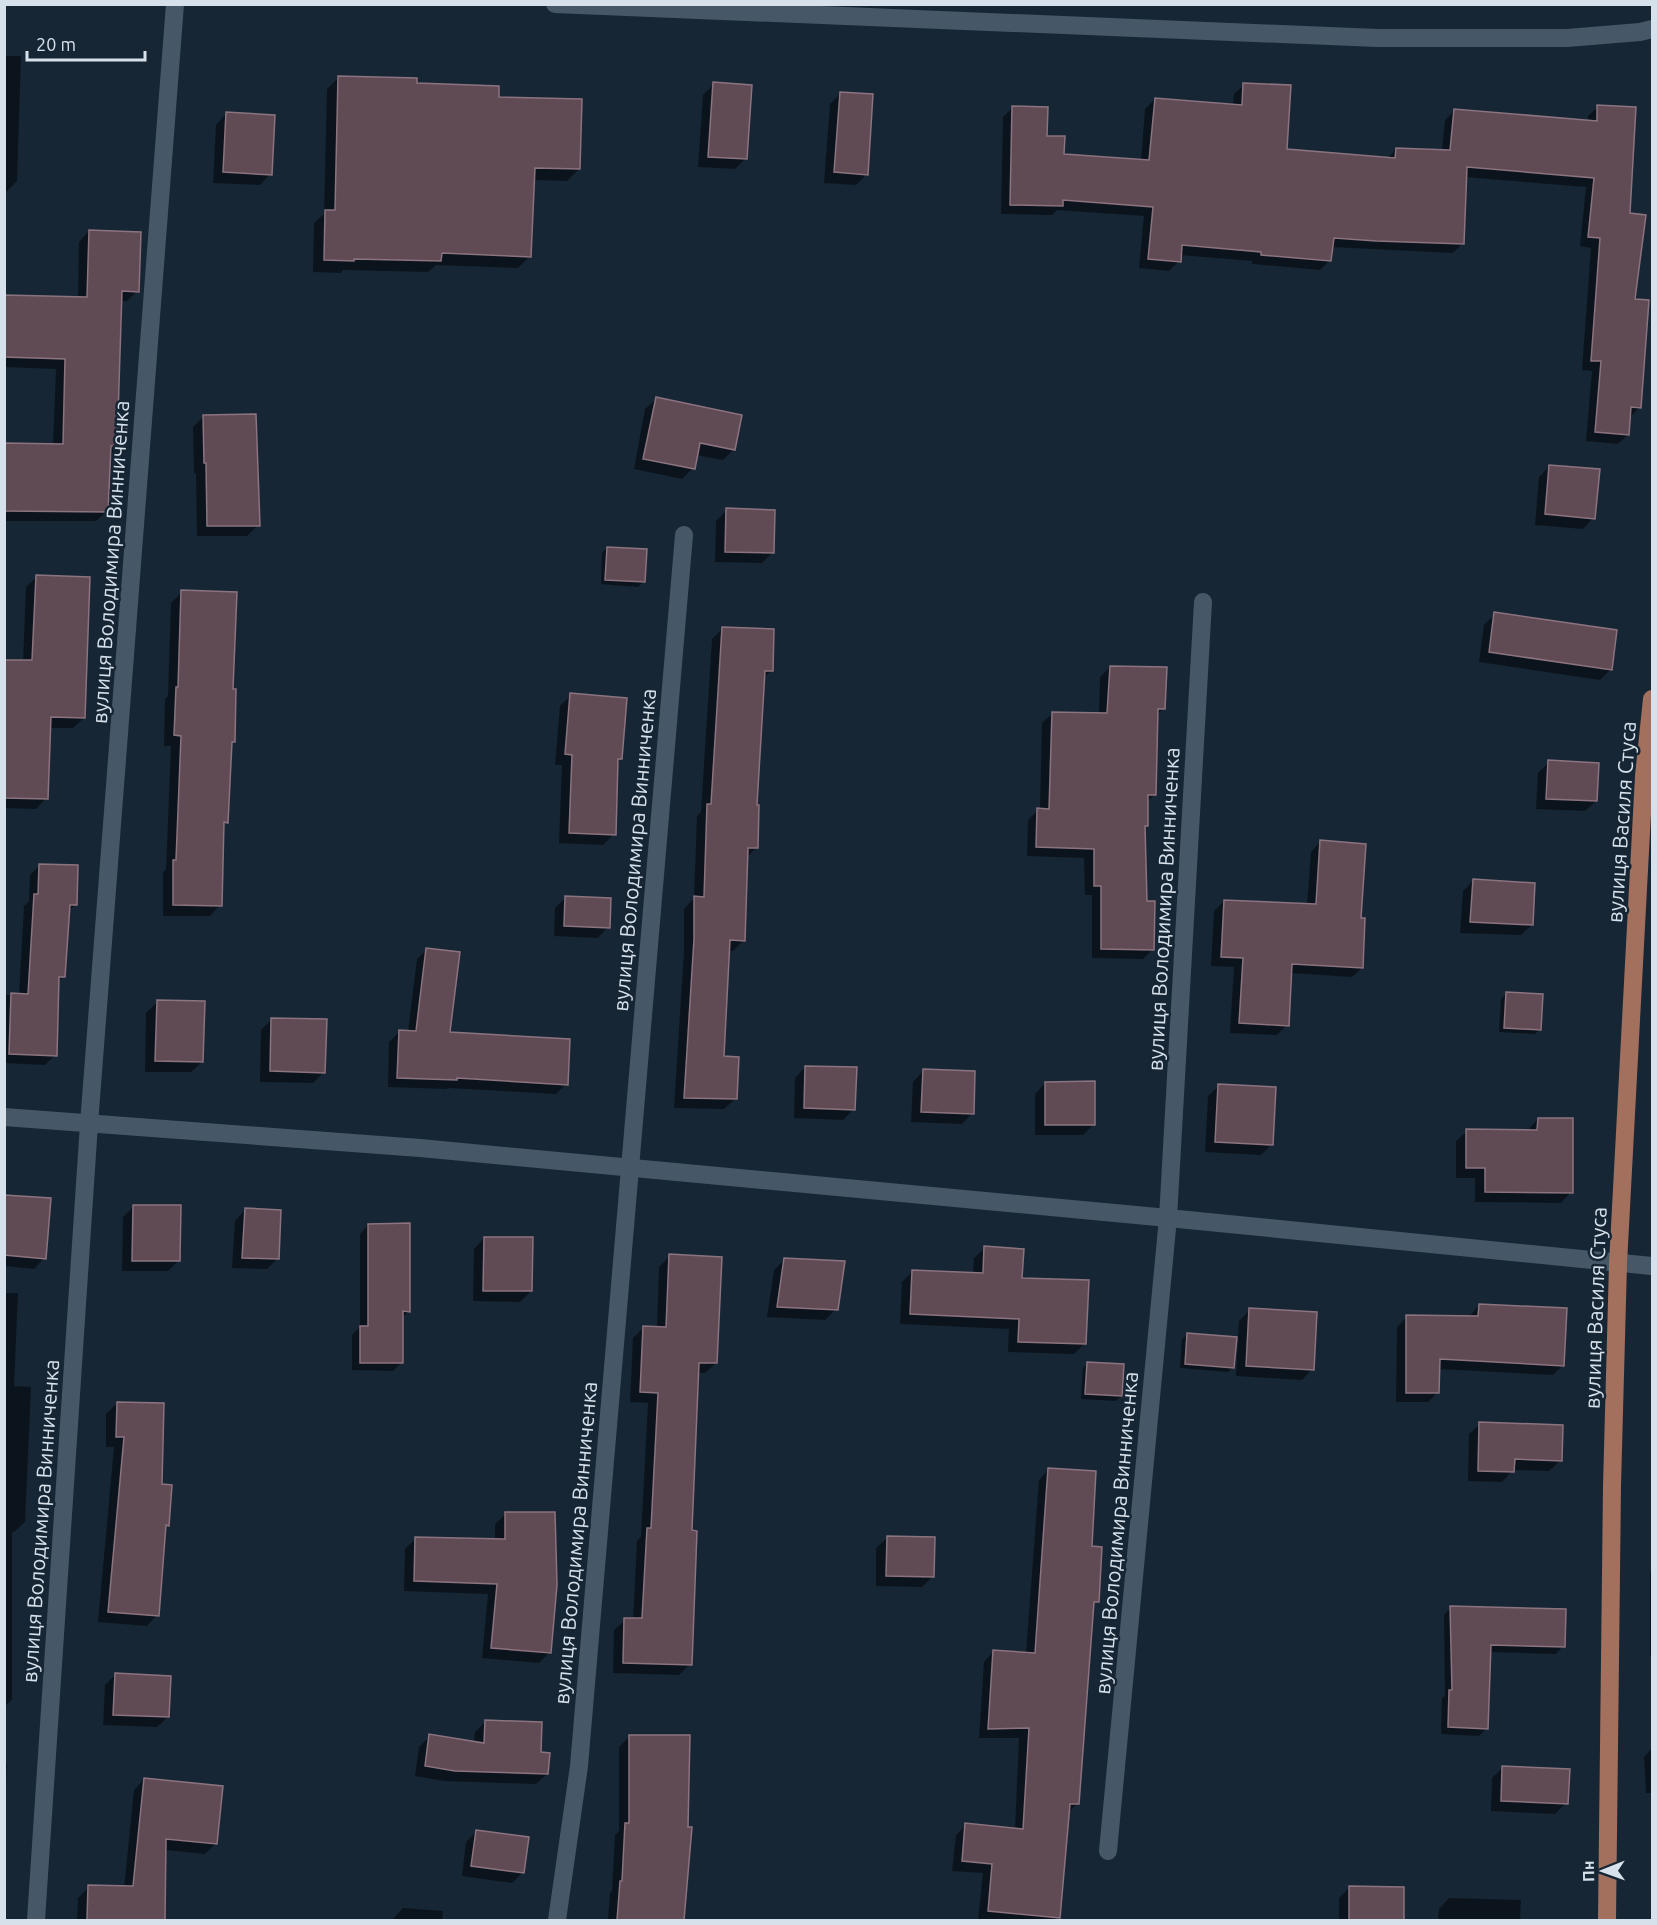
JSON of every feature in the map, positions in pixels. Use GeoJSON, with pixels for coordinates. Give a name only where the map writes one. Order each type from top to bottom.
{"type":"FeatureCollection","features":[{"type":"Feature","properties":{"kind":"main road","name":"вулиця Василя Стуса"},"geometry":{"type":"LineString","coordinates":[[1607,1920],[1612,1486],[1618,1264],[1644,776],[1653,699]]}},
{"type":"Feature","properties":{"kind":"street","name":"вулиця Володимира Винниченка"},"geometry":{"type":"LineString","coordinates":[[36,1920],[88,1124],[176,4]]}},
{"type":"Feature","properties":{"kind":"street"},"geometry":{"type":"LineString","coordinates":[[555,4],[1377,38],[1567,38],[1653,29]]}},
{"type":"Feature","properties":{"kind":"street","name":"вулиця Володимира Винниченка"},"geometry":{"type":"LineString","coordinates":[[557,1920],[579,1766],[684,535]]}},
{"type":"Feature","properties":{"kind":"street","name":"вулиця Володимира Винниченка"},"geometry":{"type":"LineString","coordinates":[[1108,1851],[1168,1218],[1203,602]]}},
{"type":"Feature","properties":{"kind":"street"},"geometry":{"type":"LineString","coordinates":[[4,1117],[420,1148],[1653,1266]]}},
{"type":"Feature","properties":{"kind":"building"},"geometry":{"type":"Polygon","coordinates":[[[338,76],[417,78],[417,83],[499,86],[499,97],[582,99],[580,169],[535,168],[531,257],[442,253],[441,261],[324,260],[325,210],[335,210],[338,76]]]}},
{"type":"Feature","properties":{"kind":"building"},"geometry":{"type":"Polygon","coordinates":[[[713,82],[752,85],[747,159],[708,157],[713,82]]]}},
{"type":"Feature","properties":{"kind":"building"},"geometry":{"type":"Polygon","coordinates":[[[1243,83],[1291,85],[1287,149],[1395,158],[1396,148],[1450,150],[1454,109],[1597,121],[1597,105],[1636,107],[1630,213],[1646,215],[1635,299],[1649,300],[1641,408],[1631,407],[1629,435],[1595,432],[1601,361],[1591,361],[1600,238],[1588,237],[1594,178],[1467,167],[1464,244],[1334,238],[1331,261],[1182,245],[1181,262],[1148,259],[1153,207],[1063,200],[1063,206],[1010,205],[1012,106],[1048,107],[1047,136],[1065,136],[1064,154],[1149,160],[1155,98],[1242,105],[1243,83]]]}},
{"type":"Feature","properties":{"kind":"building"},"geometry":{"type":"Polygon","coordinates":[[[840,92],[873,94],[868,175],[834,172],[840,92]]]}},
{"type":"Feature","properties":{"kind":"building"},"geometry":{"type":"Polygon","coordinates":[[[226,112],[275,115],[272,175],[223,172],[226,112]]]}},
{"type":"Feature","properties":{"kind":"building"},"geometry":{"type":"Polygon","coordinates":[[[89,230],[141,232],[139,292],[122,291],[118,416],[127,416],[126,446],[111,446],[108,512],[4,511],[4,443],[63,444],[65,359],[4,357],[4,295],[87,297],[89,230]]]}},
{"type":"Feature","properties":{"kind":"building"},"geometry":{"type":"Polygon","coordinates":[[[656,397],[742,415],[735,450],[700,443],[695,469],[643,459],[656,397]]]}},
{"type":"Feature","properties":{"kind":"building"},"geometry":{"type":"Polygon","coordinates":[[[256,414],[260,526],[207,526],[203,415],[256,414]]]}},
{"type":"Feature","properties":{"kind":"building"},"geometry":{"type":"Polygon","coordinates":[[[1549,465],[1600,469],[1595,519],[1545,514],[1549,465]]]}},
{"type":"Feature","properties":{"kind":"building"},"geometry":{"type":"Polygon","coordinates":[[[726,508],[775,510],[774,553],[725,552],[726,508]]]}},
{"type":"Feature","properties":{"kind":"building"},"geometry":{"type":"Polygon","coordinates":[[[607,547],[647,549],[645,582],[605,580],[607,547]]]}},
{"type":"Feature","properties":{"kind":"building"},"geometry":{"type":"Polygon","coordinates":[[[36,575],[90,577],[85,718],[51,717],[48,799],[4,798],[4,660],[32,660],[36,575]]]}},
{"type":"Feature","properties":{"kind":"building"},"geometry":{"type":"Polygon","coordinates":[[[181,590],[237,592],[233,689],[236,689],[235,742],[232,742],[228,823],[224,822],[222,906],[173,905],[173,860],[176,860],[181,736],[174,735],[181,590]]]}},
{"type":"Feature","properties":{"kind":"building"},"geometry":{"type":"Polygon","coordinates":[[[1494,612],[1617,630],[1612,670],[1489,652],[1494,612]]]}},
{"type":"Feature","properties":{"kind":"building"},"geometry":{"type":"Polygon","coordinates":[[[722,627],[774,629],[773,671],[765,671],[757,805],[759,805],[758,848],[748,848],[745,941],[730,940],[724,1056],[739,1057],[737,1099],[684,1098],[694,939],[694,896],[704,897],[707,804],[711,804],[722,627]]]}},
{"type":"Feature","properties":{"kind":"building"},"geometry":{"type":"Polygon","coordinates":[[[1110,666],[1167,667],[1165,709],[1158,709],[1156,795],[1148,795],[1148,826],[1145,826],[1147,901],[1155,901],[1154,950],[1101,949],[1101,886],[1094,886],[1094,849],[1036,847],[1037,808],[1049,809],[1052,712],[1107,713],[1110,666]]]}},
{"type":"Feature","properties":{"kind":"building"},"geometry":{"type":"Polygon","coordinates":[[[570,693],[627,698],[622,759],[618,759],[616,835],[569,833],[572,755],[565,754],[570,693]]]}},
{"type":"Feature","properties":{"kind":"building"},"geometry":{"type":"Polygon","coordinates":[[[1548,760],[1599,763],[1597,801],[1546,799],[1548,760]]]}},
{"type":"Feature","properties":{"kind":"building"},"geometry":{"type":"Polygon","coordinates":[[[1320,840],[1366,844],[1361,918],[1365,918],[1363,968],[1292,964],[1289,1026],[1239,1023],[1243,958],[1221,957],[1224,900],[1316,904],[1320,840]]]}},
{"type":"Feature","properties":{"kind":"building"},"geometry":{"type":"Polygon","coordinates":[[[39,864],[78,865],[77,905],[70,905],[65,977],[59,977],[57,1056],[9,1054],[11,993],[28,994],[34,894],[38,894],[39,864]]]}},
{"type":"Feature","properties":{"kind":"building"},"geometry":{"type":"Polygon","coordinates":[[[1473,879],[1535,883],[1533,925],[1470,922],[1473,879]]]}},
{"type":"Feature","properties":{"kind":"building"},"geometry":{"type":"Polygon","coordinates":[[[565,896],[611,898],[610,928],[564,926],[565,896]]]}},
{"type":"Feature","properties":{"kind":"building"},"geometry":{"type":"Polygon","coordinates":[[[426,948],[460,952],[450,1032],[570,1039],[568,1085],[457,1078],[457,1080],[397,1078],[399,1030],[416,1031],[426,948]]]}},
{"type":"Feature","properties":{"kind":"building"},"geometry":{"type":"Polygon","coordinates":[[[1506,992],[1543,994],[1541,1030],[1504,1028],[1506,992]]]}},
{"type":"Feature","properties":{"kind":"building"},"geometry":{"type":"Polygon","coordinates":[[[157,1000],[205,1001],[203,1062],[155,1061],[157,1000]]]}},
{"type":"Feature","properties":{"kind":"building"},"geometry":{"type":"Polygon","coordinates":[[[271,1018],[327,1019],[325,1073],[270,1071],[271,1018]]]}},
{"type":"Feature","properties":{"kind":"building"},"geometry":{"type":"Polygon","coordinates":[[[805,1066],[857,1067],[855,1110],[804,1108],[805,1066]]]}},
{"type":"Feature","properties":{"kind":"building"},"geometry":{"type":"Polygon","coordinates":[[[923,1069],[975,1071],[974,1114],[921,1112],[923,1069]]]}},
{"type":"Feature","properties":{"kind":"building"},"geometry":{"type":"Polygon","coordinates":[[[1095,1081],[1095,1125],[1045,1125],[1045,1082],[1095,1081]]]}},
{"type":"Feature","properties":{"kind":"building"},"geometry":{"type":"Polygon","coordinates":[[[1218,1084],[1276,1087],[1273,1145],[1215,1142],[1218,1084]]]}},
{"type":"Feature","properties":{"kind":"building"},"geometry":{"type":"Polygon","coordinates":[[[1538,1118],[1573,1118],[1573,1193],[1485,1192],[1485,1168],[1466,1168],[1466,1129],[1537,1130],[1538,1118]]]}},
{"type":"Feature","properties":{"kind":"building"},"geometry":{"type":"Polygon","coordinates":[[[4,1195],[51,1198],[46,1259],[4,1255],[4,1195]]]}},
{"type":"Feature","properties":{"kind":"building"},"geometry":{"type":"Polygon","coordinates":[[[133,1205],[181,1205],[180,1261],[132,1261],[133,1205]]]}},
{"type":"Feature","properties":{"kind":"building"},"geometry":{"type":"Polygon","coordinates":[[[245,1208],[281,1210],[279,1259],[242,1258],[245,1208]]]}},
{"type":"Feature","properties":{"kind":"building"},"geometry":{"type":"Polygon","coordinates":[[[410,1223],[410,1312],[403,1311],[403,1363],[360,1363],[360,1326],[368,1326],[368,1224],[410,1223]]]}},
{"type":"Feature","properties":{"kind":"building"},"geometry":{"type":"Polygon","coordinates":[[[484,1237],[533,1237],[532,1291],[483,1291],[484,1237]]]}},
{"type":"Feature","properties":{"kind":"building"},"geometry":{"type":"Polygon","coordinates":[[[984,1246],[1024,1249],[1022,1278],[1089,1280],[1086,1344],[1018,1342],[1019,1319],[910,1314],[912,1270],[983,1273],[984,1246]]]}},
{"type":"Feature","properties":{"kind":"building"},"geometry":{"type":"Polygon","coordinates":[[[669,1254],[722,1257],[717,1363],[699,1363],[692,1530],[697,1531],[692,1665],[623,1663],[624,1618],[642,1618],[647,1528],[651,1528],[658,1393],[640,1392],[643,1326],[666,1327],[669,1254]]]}},
{"type":"Feature","properties":{"kind":"building"},"geometry":{"type":"Polygon","coordinates":[[[784,1258],[845,1261],[838,1310],[777,1307],[784,1258]]]}},
{"type":"Feature","properties":{"kind":"building"},"geometry":{"type":"Polygon","coordinates":[[[1479,1304],[1567,1308],[1564,1366],[1440,1359],[1439,1393],[1406,1393],[1406,1315],[1478,1316],[1479,1304]]]}},
{"type":"Feature","properties":{"kind":"building"},"geometry":{"type":"Polygon","coordinates":[[[1249,1308],[1317,1312],[1314,1370],[1246,1366],[1249,1308]]]}},
{"type":"Feature","properties":{"kind":"building"},"geometry":{"type":"Polygon","coordinates":[[[1187,1333],[1237,1337],[1234,1368],[1185,1364],[1187,1333]]]}},
{"type":"Feature","properties":{"kind":"building"},"geometry":{"type":"Polygon","coordinates":[[[1087,1362],[1124,1364],[1122,1396],[1085,1394],[1087,1362]]]}},
{"type":"Feature","properties":{"kind":"building"},"geometry":{"type":"Polygon","coordinates":[[[117,1402],[164,1403],[162,1484],[172,1485],[169,1526],[166,1525],[159,1616],[108,1612],[124,1437],[116,1437],[117,1402]]]}},
{"type":"Feature","properties":{"kind":"building"},"geometry":{"type":"Polygon","coordinates":[[[1479,1422],[1563,1425],[1562,1461],[1515,1459],[1514,1472],[1478,1471],[1479,1422]]]}},
{"type":"Feature","properties":{"kind":"building"},"geometry":{"type":"Polygon","coordinates":[[[1048,1468],[1096,1471],[1092,1546],[1102,1547],[1099,1602],[1094,1602],[1079,1804],[1070,1804],[1060,1918],[988,1911],[992,1864],[962,1861],[965,1823],[1023,1829],[1029,1728],[988,1729],[993,1650],[1035,1653],[1048,1468]]]}},
{"type":"Feature","properties":{"kind":"building"},"geometry":{"type":"Polygon","coordinates":[[[505,1512],[555,1512],[557,1585],[551,1653],[491,1648],[497,1584],[414,1581],[415,1537],[505,1539],[505,1512]]]}},
{"type":"Feature","properties":{"kind":"building"},"geometry":{"type":"Polygon","coordinates":[[[887,1536],[935,1537],[934,1577],[886,1576],[887,1536]]]}},
{"type":"Feature","properties":{"kind":"building"},"geometry":{"type":"Polygon","coordinates":[[[1450,1606],[1566,1609],[1565,1647],[1491,1645],[1488,1729],[1448,1727],[1449,1690],[1452,1690],[1450,1606]]]}},
{"type":"Feature","properties":{"kind":"building"},"geometry":{"type":"Polygon","coordinates":[[[115,1673],[171,1676],[169,1717],[113,1715],[115,1673]]]}},
{"type":"Feature","properties":{"kind":"building"},"geometry":{"type":"Polygon","coordinates":[[[485,1720],[542,1722],[541,1752],[550,1753],[548,1774],[455,1771],[425,1766],[429,1734],[484,1743],[485,1720]]]}},
{"type":"Feature","properties":{"kind":"building"},"geometry":{"type":"Polygon","coordinates":[[[629,1735],[690,1735],[688,1827],[692,1827],[684,1920],[617,1920],[625,1823],[629,1823],[629,1735]]]}},
{"type":"Feature","properties":{"kind":"building"},"geometry":{"type":"Polygon","coordinates":[[[1502,1766],[1570,1769],[1568,1804],[1501,1801],[1502,1766]]]}},
{"type":"Feature","properties":{"kind":"building"},"geometry":{"type":"Polygon","coordinates":[[[144,1778],[223,1786],[217,1844],[166,1839],[165,1920],[87,1920],[88,1885],[133,1886],[144,1778]]]}},
{"type":"Feature","properties":{"kind":"building"},"geometry":{"type":"Polygon","coordinates":[[[476,1830],[529,1837],[524,1873],[471,1866],[476,1830]]]}},
{"type":"Feature","properties":{"kind":"building"},"geometry":{"type":"Polygon","coordinates":[[[1349,1886],[1404,1887],[1404,1920],[1349,1920],[1349,1886]]]}}]}
